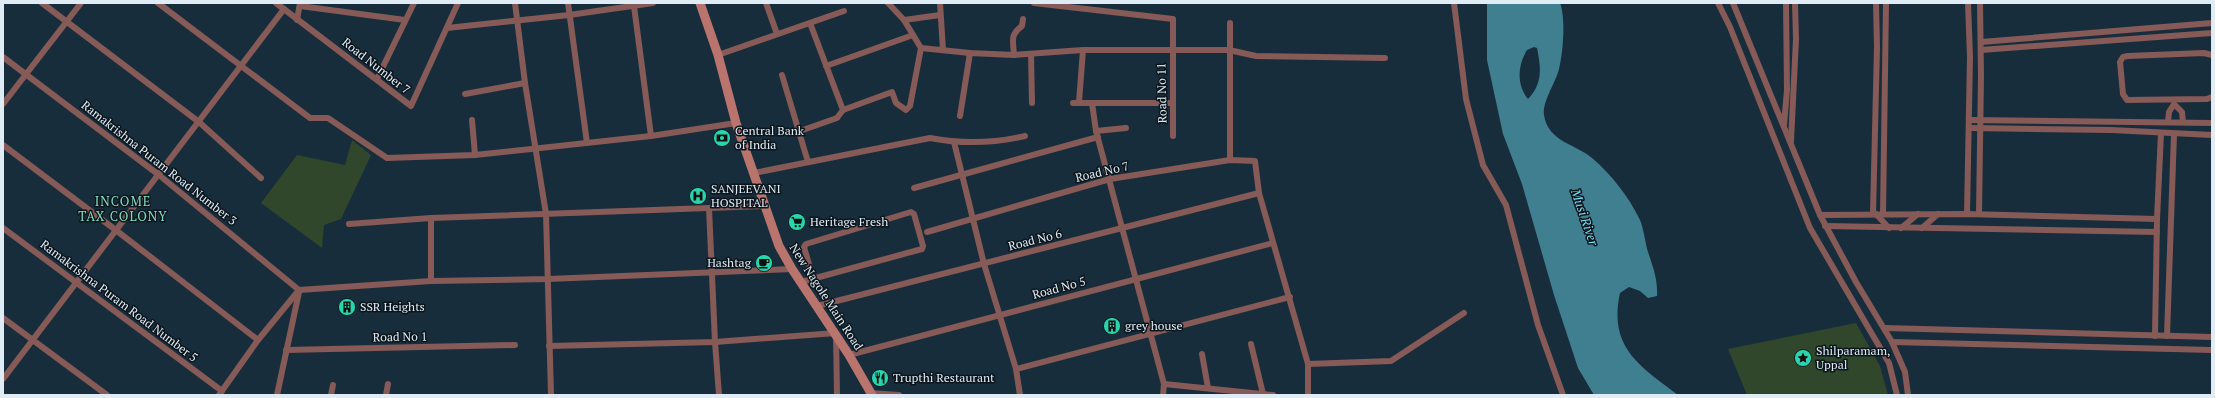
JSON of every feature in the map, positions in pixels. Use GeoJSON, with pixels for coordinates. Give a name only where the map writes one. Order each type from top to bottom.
{"type":"FeatureCollection","features":[{"type":"Feature","properties":{"kind":"street"},"geometry":{"type":"LineString","coordinates":[[42,3],[199,122],[261,178]]}},
{"type":"Feature","properties":{"kind":"street"},"geometry":{"type":"LineString","coordinates":[[3,104],[81,3]]}},
{"type":"Feature","properties":{"kind":"street"},"geometry":{"type":"LineString","coordinates":[[158,3],[310,118],[328,118],[387,158],[475,155],[651,136],[736,123]]}},
{"type":"Feature","properties":{"kind":"street","name":"Road Number 7"},"geometry":{"type":"LineString","coordinates":[[276,3],[411,106],[458,3]]}},
{"type":"Feature","properties":{"kind":"street"},"geometry":{"type":"LineString","coordinates":[[377,79],[414,3]]}},
{"type":"Feature","properties":{"kind":"street"},"geometry":{"type":"LineString","coordinates":[[515,3],[525,83],[546,214],[551,395]]}},
{"type":"Feature","properties":{"kind":"street"},"geometry":{"type":"LineString","coordinates":[[568,3],[586,143]]}},
{"type":"Feature","properties":{"kind":"street"},"geometry":{"type":"LineString","coordinates":[[447,28],[569,15],[624,5],[634,6],[653,3]]}},
{"type":"Feature","properties":{"kind":"street","name":"New Nagole Main Road"},"geometry":{"type":"LineString","coordinates":[[700,3],[718,55],[736,123],[779,246],[792,269],[836,333],[871,394]]}},
{"type":"Feature","properties":{"kind":"street"},"geometry":{"type":"LineString","coordinates":[[766,3],[777,34]]}},
{"type":"Feature","properties":{"kind":"street"},"geometry":{"type":"LineString","coordinates":[[800,131],[838,118],[843,110],[892,92],[900,108],[906,110],[909,109],[921,48],[904,20],[888,3]]}},
{"type":"Feature","properties":{"kind":"street"},"geometry":{"type":"LineString","coordinates":[[940,3],[943,50]]}},
{"type":"Feature","properties":{"kind":"street"},"geometry":{"type":"LineString","coordinates":[[1034,3],[1173,19],[1172,50]]}},
{"type":"Feature","properties":{"kind":"street"},"geometry":{"type":"LineString","coordinates":[[1454,3],[1466,99],[1483,165],[1506,204],[1538,325],[1563,395]]}},
{"type":"Feature","properties":{"kind":"street"},"geometry":{"type":"LineString","coordinates":[[1718,3],[1730,27],[1810,228],[1889,363],[1897,395]]}},
{"type":"Feature","properties":{"kind":"street"},"geometry":{"type":"LineString","coordinates":[[1733,3],[1825,226],[1892,342],[1904,372],[1908,395]]}},
{"type":"Feature","properties":{"kind":"street"},"geometry":{"type":"LineString","coordinates":[[1784,128],[1787,90],[1786,3]]}},
{"type":"Feature","properties":{"kind":"street"},"geometry":{"type":"LineString","coordinates":[[1791,143],[1796,39],[1795,3]]}},
{"type":"Feature","properties":{"kind":"street"},"geometry":{"type":"LineString","coordinates":[[1876,3],[1877,47],[1874,214],[1889,228]]}},
{"type":"Feature","properties":{"kind":"street"},"geometry":{"type":"LineString","coordinates":[[1883,214],[1886,3]]}},
{"type":"Feature","properties":{"kind":"street"},"geometry":{"type":"LineString","coordinates":[[1967,214],[1970,128],[1968,3]]}},
{"type":"Feature","properties":{"kind":"street"},"geometry":{"type":"LineString","coordinates":[[1979,214],[1981,50],[1980,3]]}},
{"type":"Feature","properties":{"kind":"street"},"geometry":{"type":"LineString","coordinates":[[297,20],[300,4],[405,20]]}},
{"type":"Feature","properties":{"kind":"street"},"geometry":{"type":"LineString","coordinates":[[634,6],[651,136]]}},
{"type":"Feature","properties":{"kind":"street"},"geometry":{"type":"LineString","coordinates":[[3,379],[34,341],[284,9]]}},
{"type":"Feature","properties":{"kind":"street"},"geometry":{"type":"LineString","coordinates":[[718,55],[844,11]]}},
{"type":"Feature","properties":{"kind":"street"},"geometry":{"type":"LineString","coordinates":[[904,20],[940,15]]}},
{"type":"Feature","properties":{"kind":"street"},"geometry":{"type":"LineString","coordinates":[[1014,55],[1012,37],[1014,32],[1022,26],[1023,19]]}},
{"type":"Feature","properties":{"kind":"street"},"geometry":{"type":"LineString","coordinates":[[810,23],[843,110]]}},
{"type":"Feature","properties":{"kind":"street"},"geometry":{"type":"LineString","coordinates":[[1230,23],[1230,160]]}},
{"type":"Feature","properties":{"kind":"street"},"geometry":{"type":"LineString","coordinates":[[1981,42],[2212,23]]}},
{"type":"Feature","properties":{"kind":"street"},"geometry":{"type":"LineString","coordinates":[[1981,50],[2212,32]]}},
{"type":"Feature","properties":{"kind":"street"},"geometry":{"type":"LineString","coordinates":[[826,66],[913,35]]}},
{"type":"Feature","properties":{"kind":"street"},"geometry":{"type":"LineString","coordinates":[[921,48],[970,53],[1014,55],[1083,50],[1229,50],[1256,56],[1385,58]]}},
{"type":"Feature","properties":{"kind":"street"},"geometry":{"type":"LineString","coordinates":[[1083,50],[1076,103],[1173,103]]}},
{"type":"Feature","properties":{"kind":"street","name":"Road No 11"},"geometry":{"type":"LineString","coordinates":[[1172,50],[1173,136]]}},
{"type":"Feature","properties":{"kind":"street"},"geometry":{"type":"LineString","coordinates":[[960,116],[970,53]]}},
{"type":"Feature","properties":{"kind":"street"},"geometry":{"type":"LineString","coordinates":[[2212,55],[2204,53],[2136,56],[2120,59],[2123,94],[2127,100],[2174,102],[2207,99],[2212,97]]}},
{"type":"Feature","properties":{"kind":"street"},"geometry":{"type":"LineString","coordinates":[[1031,54],[1032,103]]}},
{"type":"Feature","properties":{"kind":"street","name":"Ramakrishna Puram Road Number 3"},"geometry":{"type":"LineString","coordinates":[[3,57],[159,175],[300,290]]}},
{"type":"Feature","properties":{"kind":"street"},"geometry":{"type":"LineString","coordinates":[[782,75],[800,131],[808,162]]}},
{"type":"Feature","properties":{"kind":"street"},"geometry":{"type":"LineString","coordinates":[[465,94],[525,83]]}},
{"type":"Feature","properties":{"kind":"street"},"geometry":{"type":"LineString","coordinates":[[2168,122],[2169,112],[2174,102]]}},
{"type":"Feature","properties":{"kind":"street"},"geometry":{"type":"LineString","coordinates":[[2174,102],[2182,112],[2183,122]]}},
{"type":"Feature","properties":{"kind":"street"},"geometry":{"type":"LineString","coordinates":[[1092,103],[1097,134],[1164,384],[1163,395]]}},
{"type":"Feature","properties":{"kind":"street"},"geometry":{"type":"LineString","coordinates":[[472,120],[475,155]]}},
{"type":"Feature","properties":{"kind":"street"},"geometry":{"type":"LineString","coordinates":[[1969,120],[2212,123]]}},
{"type":"Feature","properties":{"kind":"street"},"geometry":{"type":"LineString","coordinates":[[914,188],[1097,134],[1126,128]]}},
{"type":"Feature","properties":{"kind":"street"},"geometry":{"type":"LineString","coordinates":[[1970,128],[2212,135]]}},
{"type":"Feature","properties":{"kind":"street"},"geometry":{"type":"LineString","coordinates":[[2155,336],[2157,219],[2161,133]]}},
{"type":"Feature","properties":{"kind":"street"},"geometry":{"type":"LineString","coordinates":[[2167,336],[2174,134]]}},
{"type":"Feature","properties":{"kind":"street"},"geometry":{"type":"LineString","coordinates":[[754,173],[930,138],[954,142],[1010,140],[1025,136]]}},
{"type":"Feature","properties":{"kind":"street"},"geometry":{"type":"LineString","coordinates":[[954,142],[984,264],[1016,369],[1020,395]]}},
{"type":"Feature","properties":{"kind":"street"},"geometry":{"type":"LineString","coordinates":[[3,145],[118,230],[258,340]]}},
{"type":"Feature","properties":{"kind":"street","name":"Road No 7"},"geometry":{"type":"LineString","coordinates":[[927,232],[1110,179],[1230,160],[1255,161],[1259,193]]}},
{"type":"Feature","properties":{"kind":"street"},"geometry":{"type":"LineString","coordinates":[[1259,193],[1308,364],[1308,395]]}},
{"type":"Feature","properties":{"kind":"street","name":"Road No 6"},"geometry":{"type":"LineString","coordinates":[[817,306],[1259,193]]}},
{"type":"Feature","properties":{"kind":"street"},"geometry":{"type":"LineString","coordinates":[[349,224],[431,218],[764,206]]}},
{"type":"Feature","properties":{"kind":"street"},"geometry":{"type":"LineString","coordinates":[[710,208],[715,342],[719,395]]}},
{"type":"Feature","properties":{"kind":"street"},"geometry":{"type":"LineString","coordinates":[[801,282],[922,249],[923,246],[914,214],[911,212],[806,244],[804,247],[813,278]]}},
{"type":"Feature","properties":{"kind":"street"},"geometry":{"type":"LineString","coordinates":[[1901,228],[1918,214]]}},
{"type":"Feature","properties":{"kind":"street"},"geometry":{"type":"LineString","coordinates":[[1922,228],[1938,214]]}},
{"type":"Feature","properties":{"kind":"street"},"geometry":{"type":"LineString","coordinates":[[1820,215],[1979,214],[2157,219]]}},
{"type":"Feature","properties":{"kind":"street"},"geometry":{"type":"LineString","coordinates":[[431,218],[431,281]]}},
{"type":"Feature","properties":{"kind":"street"},"geometry":{"type":"LineString","coordinates":[[1825,226],[2157,232]]}},
{"type":"Feature","properties":{"kind":"street","name":"Ramakrishna Puram Road Number 5"},"geometry":{"type":"LineString","coordinates":[[3,228],[220,393]]}},
{"type":"Feature","properties":{"kind":"street","name":"Road No 5"},"geometry":{"type":"LineString","coordinates":[[849,355],[1273,243]]}},
{"type":"Feature","properties":{"kind":"street"},"geometry":{"type":"LineString","coordinates":[[220,393],[258,340],[300,290],[431,281],[548,279],[792,269]]}},
{"type":"Feature","properties":{"kind":"street"},"geometry":{"type":"LineString","coordinates":[[277,395],[300,290]]}},
{"type":"Feature","properties":{"kind":"street"},"geometry":{"type":"LineString","coordinates":[[1016,369],[1290,297]]}},
{"type":"Feature","properties":{"kind":"street"},"geometry":{"type":"LineString","coordinates":[[1308,364],[1391,361],[1464,313]]}},
{"type":"Feature","properties":{"kind":"street"},"geometry":{"type":"LineString","coordinates":[[3,318],[107,395]]}},
{"type":"Feature","properties":{"kind":"street"},"geometry":{"type":"LineString","coordinates":[[1884,328],[2212,337]]}},
{"type":"Feature","properties":{"kind":"street"},"geometry":{"type":"LineString","coordinates":[[549,346],[715,342],[836,333],[837,395]]}},
{"type":"Feature","properties":{"kind":"street"},"geometry":{"type":"LineString","coordinates":[[1892,342],[2212,350]]}},
{"type":"Feature","properties":{"kind":"street"},"geometry":{"type":"LineString","coordinates":[[1251,344],[1263,394]]}},
{"type":"Feature","properties":{"kind":"street","name":"Road No 1"},"geometry":{"type":"LineString","coordinates":[[286,350],[515,345]]}},
{"type":"Feature","properties":{"kind":"street"},"geometry":{"type":"LineString","coordinates":[[1202,354],[1208,388]]}},
{"type":"Feature","properties":{"kind":"street"},"geometry":{"type":"LineString","coordinates":[[386,395],[388,384]]}},
{"type":"Feature","properties":{"kind":"street"},"geometry":{"type":"LineString","coordinates":[[1164,384],[1273,395]]}},
{"type":"Feature","properties":{"kind":"street"},"geometry":{"type":"LineString","coordinates":[[331,395],[333,385]]}},
{"type":"Feature","properties":{"kind":"street"},"geometry":{"type":"LineString","coordinates":[[871,394],[899,395]]}},
{"type":"Feature","properties":{"kind":"green space"},"geometry":{"type":"Polygon","coordinates":[[[352,140],[371,155],[341,219],[324,225],[322,248],[261,203],[297,155],[345,165],[352,140]]]}},
{"type":"Feature","properties":{"kind":"green space","name":"Shilparamam, Uppal"},"geometry":{"type":"Polygon","coordinates":[[[1856,323],[1880,366],[1888,395],[1747,395],[1728,349],[1856,323]]]}},
{"type":"Feature","properties":{"kind":"water","name":"Musi River"},"geometry":{"type":"Polygon","coordinates":[[[1487,3],[1560,3],[1563,18],[1562,54],[1559,69],[1545,104],[1544,115],[1551,131],[1557,137],[1586,153],[1606,171],[1625,194],[1636,211],[1643,228],[1648,252],[1655,274],[1657,296],[1648,298],[1640,291],[1629,287],[1620,293],[1617,312],[1619,328],[1623,342],[1630,354],[1651,375],[1678,395],[1594,395],[1578,368],[1554,295],[1522,184],[1503,134],[1487,60],[1487,3]],[[1534,47],[1527,50],[1520,68],[1520,81],[1524,93],[1528,99],[1536,87],[1540,75],[1537,48],[1534,47]]]}},
{"type":"Feature","properties":{"kind":"place","name":"Central Bank of India"},"geometry":{"type":"Point","coordinates":[722,138]}},
{"type":"Feature","properties":{"kind":"place","name":"SANJEEVANI HOSPITAL"},"geometry":{"type":"Point","coordinates":[698,196]}},
{"type":"Feature","properties":{"kind":"place","name":"Heritage Fresh"},"geometry":{"type":"Point","coordinates":[797,222]}},
{"type":"Feature","properties":{"kind":"place","name":"Hashtag"},"geometry":{"type":"Point","coordinates":[764,263]}},
{"type":"Feature","properties":{"kind":"place","name":"SSR Heights"},"geometry":{"type":"Point","coordinates":[347,307]}},
{"type":"Feature","properties":{"kind":"place","name":"grey house"},"geometry":{"type":"Point","coordinates":[1112,326]}},
{"type":"Feature","properties":{"kind":"place","name":"Shilparamam, Uppal"},"geometry":{"type":"Point","coordinates":[1803,358]}},
{"type":"Feature","properties":{"kind":"place","name":"Trupthi Restaurant"},"geometry":{"type":"Point","coordinates":[880,378]}},
{"type":"Feature","properties":{"kind":"district","name":"INCOME TAX COLONY"},"geometry":{"type":"Point","coordinates":[123,208]}}]}
